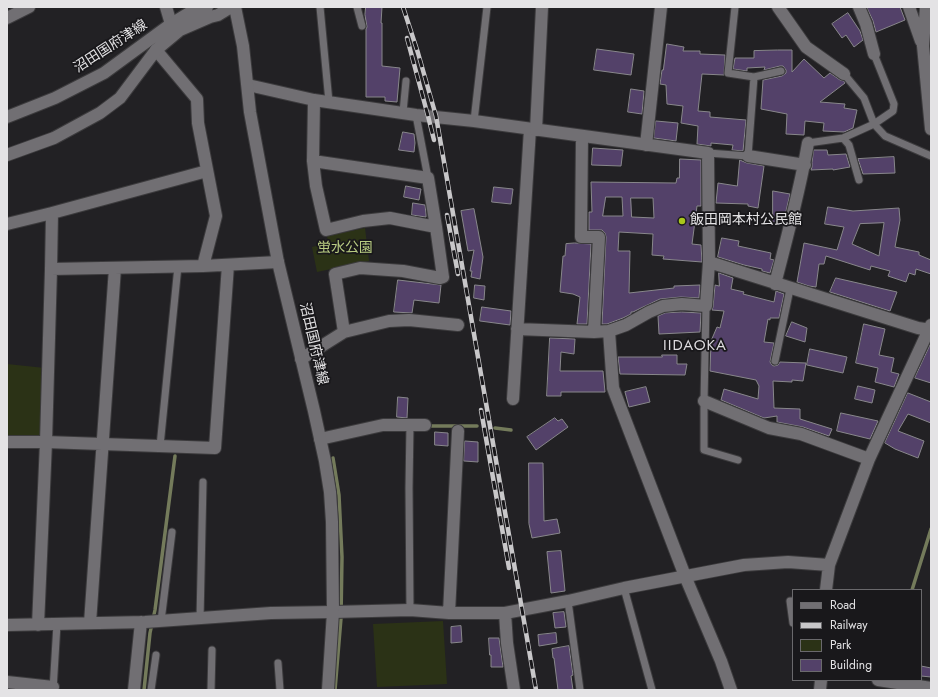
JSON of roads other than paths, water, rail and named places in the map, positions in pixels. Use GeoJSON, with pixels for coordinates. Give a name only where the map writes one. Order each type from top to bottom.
{"type":"FeatureCollection","features":[{"type":"Feature","properties":{"kind":"street"},"geometry":{"type":"LineString","coordinates":[[7,18],[29,7]]}},
{"type":"Feature","properties":{"kind":"street"},"geometry":{"type":"LineString","coordinates":[[166,7],[171,24]]}},
{"type":"Feature","properties":{"kind":"street","name":"沼田国府津線"},"geometry":{"type":"LineString","coordinates":[[7,117],[55,98],[104,73],[171,24],[189,13],[206,7]]}},
{"type":"Feature","properties":{"kind":"street","name":"沼田国府津線"},"geometry":{"type":"LineString","coordinates":[[7,155],[54,138],[100,113],[120,98],[156,50],[180,30],[218,15],[231,7]]}},
{"type":"Feature","properties":{"kind":"street","name":"沼田国府津線"},"geometry":{"type":"LineString","coordinates":[[235,7],[243,46],[250,112],[278,262],[328,477],[332,508],[334,612],[328,690]]}},
{"type":"Feature","properties":{"kind":"street"},"geometry":{"type":"LineString","coordinates":[[513,399],[542,7]]}},
{"type":"Feature","properties":{"kind":"street"},"geometry":{"type":"LineString","coordinates":[[646,145],[661,7]]}},
{"type":"Feature","properties":{"kind":"street"},"geometry":{"type":"LineString","coordinates":[[778,7],[806,47],[844,74]]}},
{"type":"Feature","properties":{"kind":"street"},"geometry":{"type":"LineString","coordinates":[[859,7],[866,24],[874,54]]}},
{"type":"Feature","properties":{"kind":"street"},"geometry":{"type":"LineString","coordinates":[[909,7],[923,46]]}},
{"type":"Feature","properties":{"kind":"street"},"geometry":{"type":"LineString","coordinates":[[926,7],[923,46],[931,129]]}},
{"type":"Feature","properties":{"kind":"street"},"geometry":{"type":"LineString","coordinates":[[156,50],[197,99],[198,123],[216,216],[203,266]]}},
{"type":"Feature","properties":{"kind":"street"},"geometry":{"type":"LineString","coordinates":[[248,85],[314,100],[404,112],[416,115],[474,121],[708,153],[709,262],[706,306],[682,304],[663,306],[626,325],[609,331],[594,332],[517,329]]}},
{"type":"Feature","properties":{"kind":"street"},"geometry":{"type":"LineString","coordinates":[[314,100],[312,161],[326,230],[363,221],[390,218],[436,227]]}},
{"type":"Feature","properties":{"kind":"street"},"geometry":{"type":"LineString","coordinates":[[582,136],[580,237],[599,237],[594,332]]}},
{"type":"Feature","properties":{"kind":"street"},"geometry":{"type":"LineString","coordinates":[[775,284],[808,143]]}},
{"type":"Feature","properties":{"kind":"street"},"geometry":{"type":"LineString","coordinates":[[748,156],[804,165]]}},
{"type":"Feature","properties":{"kind":"street"},"geometry":{"type":"LineString","coordinates":[[312,161],[428,178],[443,277],[440,278],[403,271],[360,268],[335,274],[344,332]]}},
{"type":"Feature","properties":{"kind":"street"},"geometry":{"type":"LineString","coordinates":[[7,224],[207,171]]}},
{"type":"Feature","properties":{"kind":"street"},"geometry":{"type":"LineString","coordinates":[[38,625],[46,442],[52,213]]}},
{"type":"Feature","properties":{"kind":"street"},"geometry":{"type":"LineString","coordinates":[[51,269],[203,266],[278,262]]}},
{"type":"Feature","properties":{"kind":"street"},"geometry":{"type":"LineString","coordinates":[[709,262],[790,289],[918,328],[930,328],[869,459],[829,565],[826,589]]}},
{"type":"Feature","properties":{"kind":"street"},"geometry":{"type":"LineString","coordinates":[[7,442],[215,448],[228,265]]}},
{"type":"Feature","properties":{"kind":"street"},"geometry":{"type":"LineString","coordinates":[[90,624],[115,268]]}},
{"type":"Feature","properties":{"kind":"street"},"geometry":{"type":"LineString","coordinates":[[301,358],[344,332],[389,321],[409,320],[458,325]]}},
{"type":"Feature","properties":{"kind":"street"},"geometry":{"type":"LineString","coordinates":[[609,331],[613,388],[685,576],[721,661],[731,690]]}},
{"type":"Feature","properties":{"kind":"street"},"geometry":{"type":"LineString","coordinates":[[704,401],[769,428],[801,434],[869,459]]}},
{"type":"Feature","properties":{"kind":"street"},"geometry":{"type":"LineString","coordinates":[[320,439],[383,425],[425,426]]}},
{"type":"Feature","properties":{"kind":"street"},"geometry":{"type":"LineString","coordinates":[[449,613],[458,431]]}},
{"type":"Feature","properties":{"kind":"street"},"geometry":{"type":"LineString","coordinates":[[7,625],[151,622],[271,613],[410,610],[449,613],[505,613],[744,565],[788,562],[829,565]]}},
{"type":"Feature","properties":{"kind":"street"},"geometry":{"type":"LineString","coordinates":[[505,613],[507,643],[514,690]]}},
{"type":"Feature","properties":{"kind":"street"},"geometry":{"type":"LineString","coordinates":[[134,690],[151,622]]}},
{"type":"Feature","properties":{"kind":"street"},"geometry":{"type":"LineString","coordinates":[[883,681],[931,688]]}},
{"type":"Feature","properties":{"kind":"street"},"geometry":{"type":"LineString","coordinates":[[7,682],[53,688]]}},
{"type":"Feature","properties":{"kind":"lane"},"geometry":{"type":"LineString","coordinates":[[320,7],[329,102]]}},
{"type":"Feature","properties":{"kind":"lane"},"geometry":{"type":"LineString","coordinates":[[357,7],[362,26]]}},
{"type":"Feature","properties":{"kind":"lane"},"geometry":{"type":"LineString","coordinates":[[474,121],[487,7]]}},
{"type":"Feature","properties":{"kind":"lane"},"geometry":{"type":"LineString","coordinates":[[735,7],[728,73],[754,77],[781,71]]}},
{"type":"Feature","properties":{"kind":"lane"},"geometry":{"type":"LineString","coordinates":[[808,143],[843,138],[874,124],[893,110],[894,104],[874,54]]}},
{"type":"Feature","properties":{"kind":"lane"},"geometry":{"type":"LineString","coordinates":[[844,74],[864,98],[874,124],[885,136],[931,156]]}},
{"type":"Feature","properties":{"kind":"lane"},"geometry":{"type":"LineString","coordinates":[[708,153],[748,156],[754,77]]}},
{"type":"Feature","properties":{"kind":"lane"},"geometry":{"type":"LineString","coordinates":[[404,112],[406,81]]}},
{"type":"Feature","properties":{"kind":"lane"},"geometry":{"type":"LineString","coordinates":[[416,115],[428,178]]}},
{"type":"Feature","properties":{"kind":"lane"},"geometry":{"type":"LineString","coordinates":[[843,138],[849,145],[859,180]]}},
{"type":"Feature","properties":{"kind":"lane"},"geometry":{"type":"LineString","coordinates":[[160,446],[178,266]]}},
{"type":"Feature","properties":{"kind":"lane"},"geometry":{"type":"LineString","coordinates":[[774,361],[790,289]]}},
{"type":"Feature","properties":{"kind":"lane"},"geometry":{"type":"LineString","coordinates":[[706,306],[704,450],[738,460]]}},
{"type":"Feature","properties":{"kind":"lane"},"geometry":{"type":"LineString","coordinates":[[410,425],[410,610]]}},
{"type":"Feature","properties":{"kind":"lane"},"geometry":{"type":"LineString","coordinates":[[200,619],[203,482]]}},
{"type":"Feature","properties":{"kind":"lane"},"geometry":{"type":"LineString","coordinates":[[151,622],[172,532]]}},
{"type":"Feature","properties":{"kind":"lane"},"geometry":{"type":"LineString","coordinates":[[624,588],[652,690]]}},
{"type":"Feature","properties":{"kind":"lane"},"geometry":{"type":"LineString","coordinates":[[568,601],[580,690]]}},
{"type":"Feature","properties":{"kind":"lane"},"geometry":{"type":"LineString","coordinates":[[792,601],[790,601],[792,616]]}},
{"type":"Feature","properties":{"kind":"lane"},"geometry":{"type":"LineString","coordinates":[[53,688],[57,624]]}},
{"type":"Feature","properties":{"kind":"lane"},"geometry":{"type":"LineString","coordinates":[[212,650],[212,690]]}},
{"type":"Feature","properties":{"kind":"lane"},"geometry":{"type":"LineString","coordinates":[[151,690],[156,655]]}},
{"type":"Feature","properties":{"kind":"lane"},"geometry":{"type":"LineString","coordinates":[[278,663],[280,690]]}},
{"type":"Feature","properties":{"kind":"waterway"},"geometry":{"type":"LineString","coordinates":[[430,426],[477,426]]}},
{"type":"Feature","properties":{"kind":"waterway"},"geometry":{"type":"LineString","coordinates":[[495,428],[511,430]]}},
{"type":"Feature","properties":{"kind":"waterway"},"geometry":{"type":"LineString","coordinates":[[144,690],[150,633],[155,610],[175,456]]}},
{"type":"Feature","properties":{"kind":"waterway"},"geometry":{"type":"LineString","coordinates":[[333,458],[339,495],[342,557],[341,618],[335,690]]}},
{"type":"Feature","properties":{"kind":"waterway"},"geometry":{"type":"LineString","coordinates":[[912,589],[931,529]]}},
{"type":"Feature","properties":{"kind":"railway"},"geometry":{"type":"LineString","coordinates":[[403,7],[436,116],[536,690]]}},
{"type":"Feature","properties":{"kind":"railway"},"geometry":{"type":"LineString","coordinates":[[407,38],[434,140]]}},
{"type":"Feature","properties":{"kind":"railway"},"geometry":{"type":"LineString","coordinates":[[447,215],[458,274]]}},
{"type":"Feature","properties":{"kind":"railway"},"geometry":{"type":"LineString","coordinates":[[481,410],[509,568]]}},
{"type":"Feature","properties":{"kind":"place","name":"飯田岡本村公民館"},"geometry":{"type":"Point","coordinates":[682,221]}},
{"type":"Feature","properties":{"kind":"district","name":"IIDAOKA"},"geometry":{"type":"Point","coordinates":[695,346]}},
{"type":"Feature","properties":{"kind":"park label","name":"蛍水公園"},"geometry":{"type":"Point","coordinates":[345,249]}}]}
